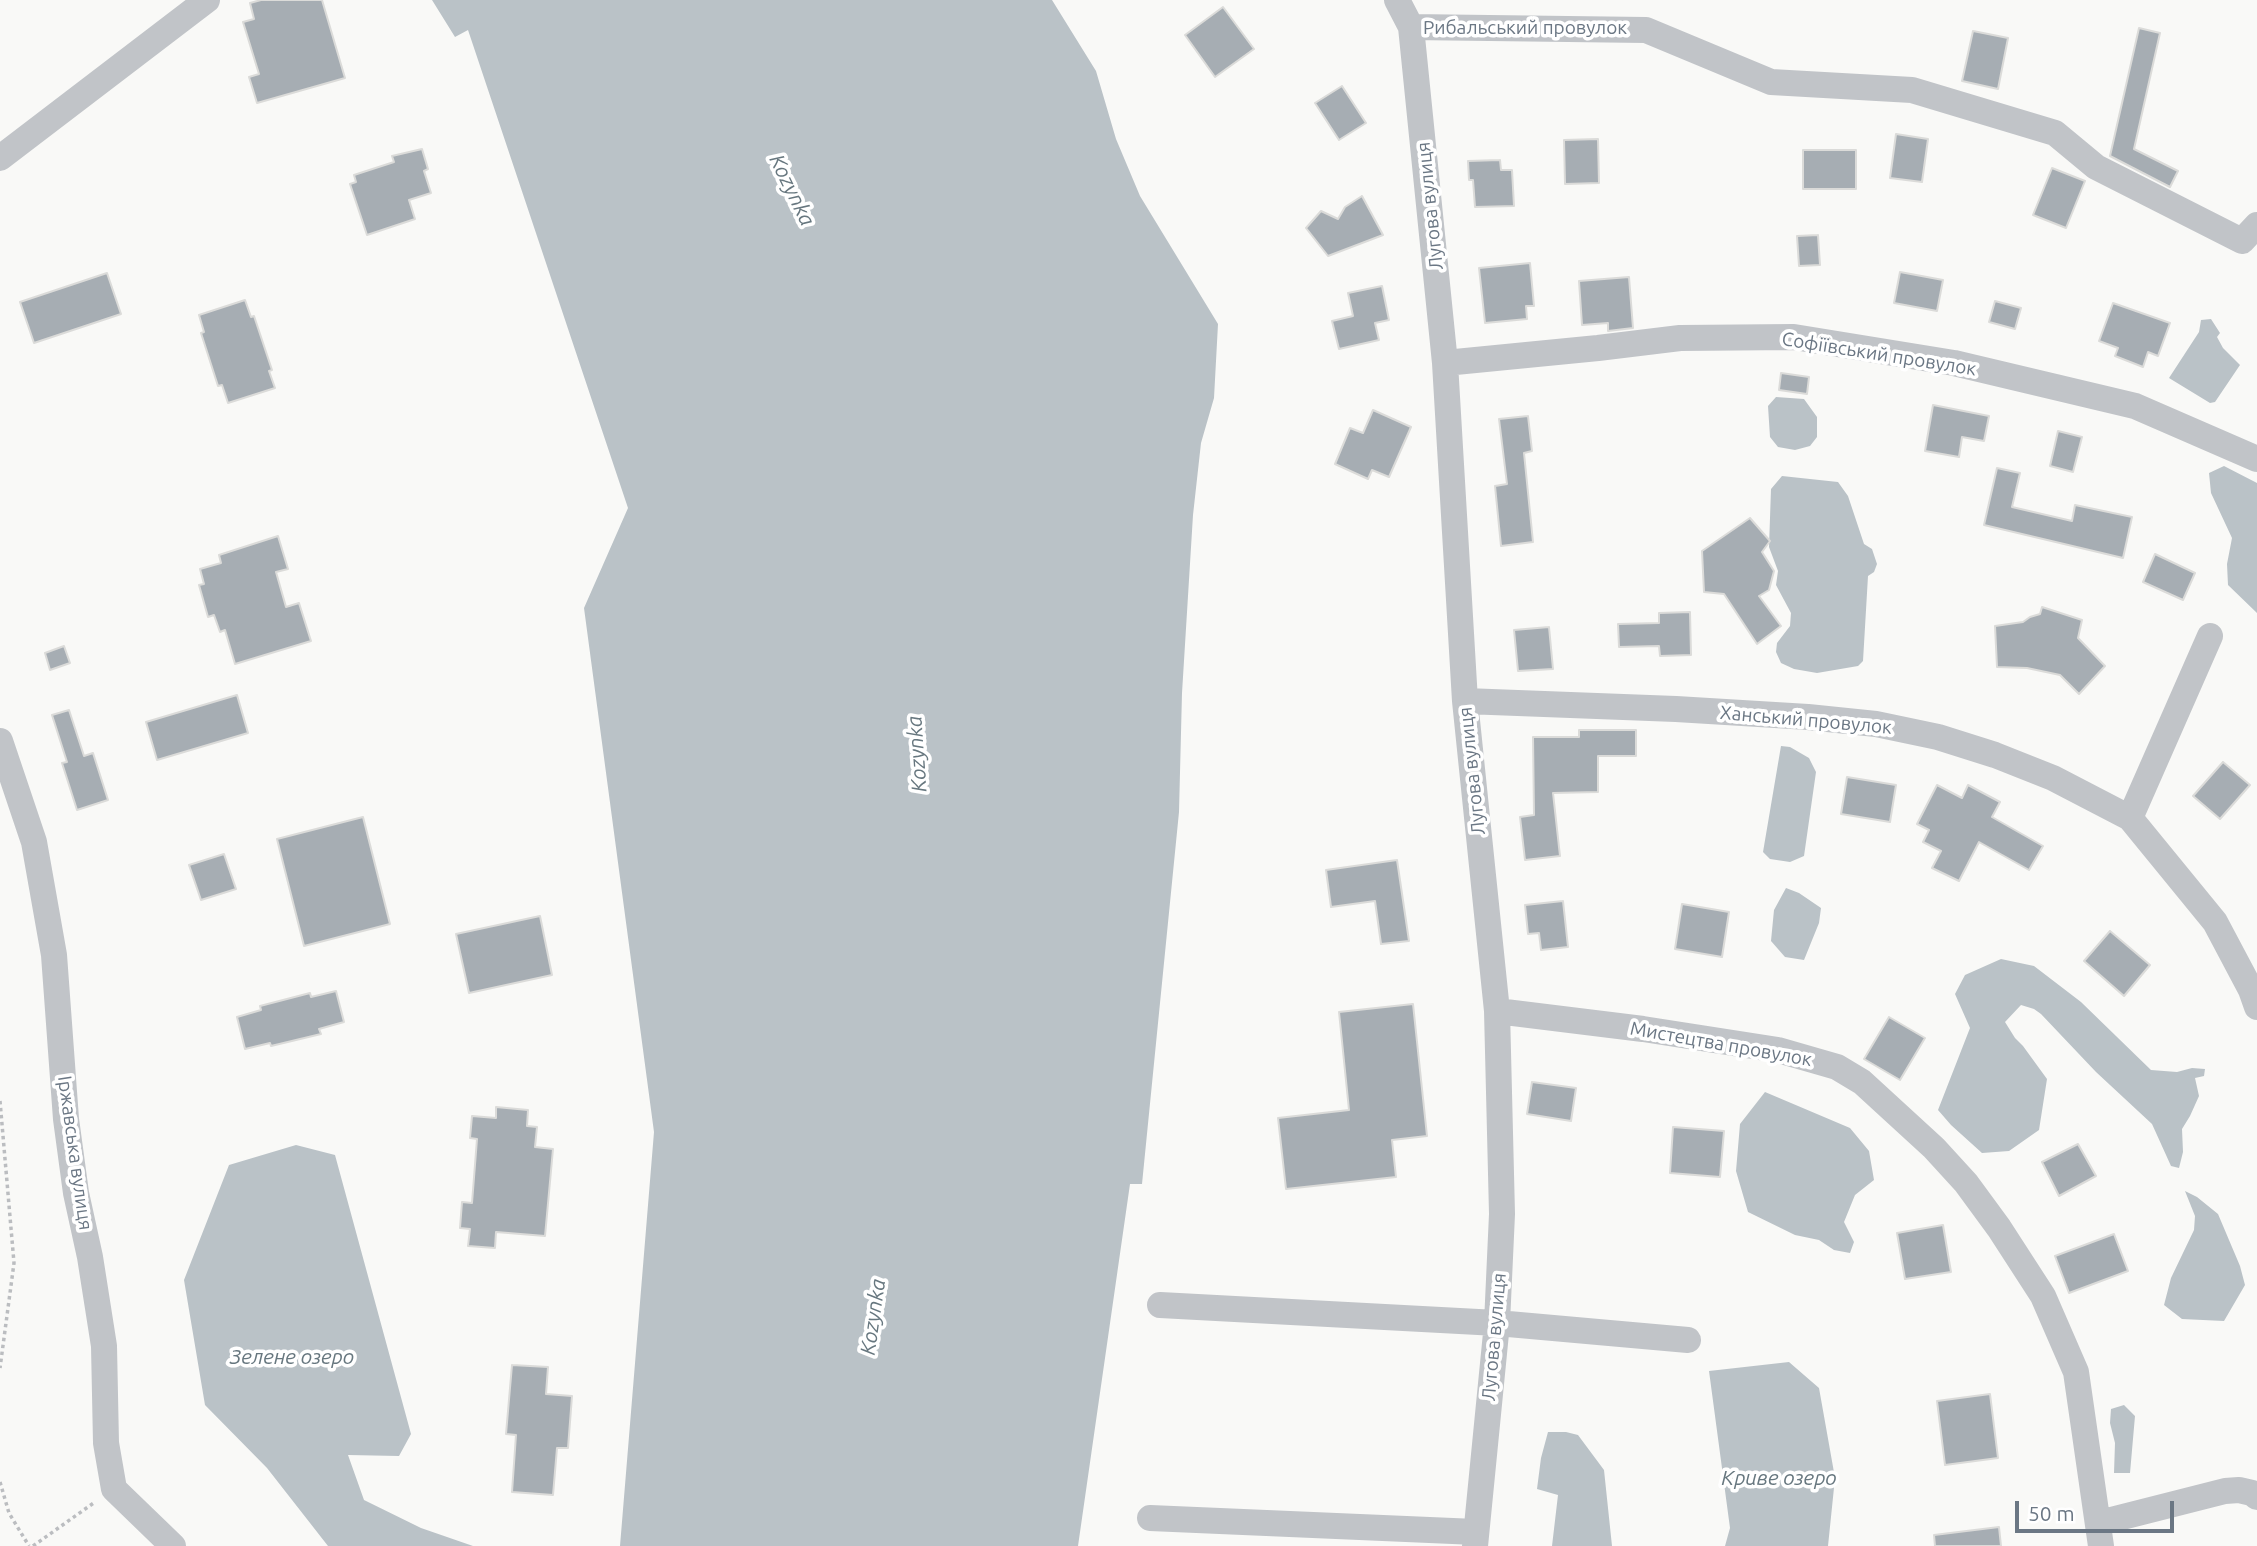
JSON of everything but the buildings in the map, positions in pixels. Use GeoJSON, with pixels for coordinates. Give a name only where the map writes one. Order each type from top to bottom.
{"type":"FeatureCollection","features":[{"type":"Feature","properties":{"kind":"street"},"geometry":{"type":"LineString","coordinates":[[0,158],[207,0]]}},
{"type":"Feature","properties":{"kind":"street","name":"Лугова вулиця"},"geometry":{"type":"LineString","coordinates":[[1397,0],[1411,27],[1446,363],[1465,701],[1497,1011],[1502,1214],[1497,1323],[1475,1539]]}},
{"type":"Feature","properties":{"kind":"street","name":"Рибальський провулок"},"geometry":{"type":"LineString","coordinates":[[1411,27],[1646,30],[1770,82],[1912,90],[2055,133],[2096,167],[2252,239]]}},
{"type":"Feature","properties":{"kind":"street","name":"Софіївський провулок"},"geometry":{"type":"LineString","coordinates":[[1446,363],[1680,338],[1794,337],[1954,363],[2135,405],[2257,459]]}},
{"type":"Feature","properties":{"kind":"street"},"geometry":{"type":"LineString","coordinates":[[2130,818],[2210,636]]}},
{"type":"Feature","properties":{"kind":"street","name":"Ханський провулок"},"geometry":{"type":"LineString","coordinates":[[1465,701],[1808,717],[1875,724],[1938,737],[1996,755],[2053,778],[2130,818],[2215,922],[2251,990],[2257,1007]]}},
{"type":"Feature","properties":{"kind":"street","name":"Іржавська вулиця"},"geometry":{"type":"LineString","coordinates":[[0,741],[34,842],[54,955],[66,1119],[76,1193],[90,1257],[104,1346],[106,1443],[114,1489]]}},
{"type":"Feature","properties":{"kind":"street","name":"Мистецтва провулок"},"geometry":{"type":"LineString","coordinates":[[1497,1011],[1643,1028],[1777,1051],[1837,1067],[1862,1082],[1934,1148],[1966,1183],[2043,1296],[2076,1372],[2100,1534]]}},
{"type":"Feature","properties":{"kind":"street"},"geometry":{"type":"LineString","coordinates":[[1160,1305],[1497,1323],[1688,1340]]}},
{"type":"Feature","properties":{"kind":"street"},"geometry":{"type":"LineString","coordinates":[[114,1489],[173,1546]]}},
{"type":"Feature","properties":{"kind":"street"},"geometry":{"type":"LineString","coordinates":[[2100,1534],[2225,1491],[2239,1490],[2257,1497]]}},
{"type":"Feature","properties":{"kind":"street"},"geometry":{"type":"LineString","coordinates":[[1150,1518],[1475,1539]]}},
{"type":"Feature","properties":{"kind":"path"},"geometry":{"type":"LineString","coordinates":[[0,1101],[14,1263],[0,1368]]}},
{"type":"Feature","properties":{"kind":"path"},"geometry":{"type":"LineString","coordinates":[[0,1482],[9,1513],[31,1546],[114,1489]]}},
{"type":"Feature","properties":{"kind":"water","name":"Kozynka"},"geometry":{"type":"Polygon","coordinates":[[[432,0],[1052,0],[1096,71],[1116,139],[1140,196],[1218,324],[1214,398],[1201,443],[1193,515],[1182,693],[1179,812],[1142,1184],[1130,1184],[1078,1546],[620,1546],[654,1132],[584,608],[628,508],[468,30],[455,37],[432,0]]]}},
{"type":"Feature","properties":{"kind":"water"},"geometry":{"type":"Polygon","coordinates":[[[2211,319],[2220,333],[2217,337],[2223,348],[2240,365],[2215,402],[2210,403],[2169,378],[2199,332],[2201,320],[2211,319]]]}},
{"type":"Feature","properties":{"kind":"water"},"geometry":{"type":"Polygon","coordinates":[[[1776,397],[1804,399],[1817,417],[1817,437],[1810,446],[1795,450],[1778,447],[1770,437],[1768,406],[1776,397]]]}},
{"type":"Feature","properties":{"kind":"water"},"geometry":{"type":"Polygon","coordinates":[[[2224,466],[2257,483],[2257,613],[2228,585],[2227,564],[2232,538],[2211,493],[2209,473],[2224,466]]]}},
{"type":"Feature","properties":{"kind":"water"},"geometry":{"type":"Polygon","coordinates":[[[1782,476],[1838,482],[1848,496],[1864,544],[1872,549],[1877,564],[1874,572],[1868,576],[1863,661],[1858,666],[1817,673],[1794,669],[1781,663],[1776,652],[1777,643],[1790,626],[1791,613],[1776,585],[1778,571],[1769,547],[1771,489],[1782,476]]]}},
{"type":"Feature","properties":{"kind":"water"},"geometry":{"type":"Polygon","coordinates":[[[1781,746],[1790,747],[1809,758],[1816,772],[1804,856],[1790,862],[1770,859],[1763,852],[1781,746]]]}},
{"type":"Feature","properties":{"kind":"water"},"geometry":{"type":"Polygon","coordinates":[[[1786,888],[1799,893],[1821,908],[1819,923],[1804,960],[1785,957],[1771,941],[1774,910],[1786,888]]]}},
{"type":"Feature","properties":{"kind":"water"},"geometry":{"type":"Polygon","coordinates":[[[2001,959],[2034,966],[2081,1002],[2151,1070],[2177,1072],[2192,1068],[2205,1069],[2204,1076],[2195,1078],[2199,1096],[2182,1129],[2183,1152],[2179,1168],[2171,1166],[2152,1124],[2096,1072],[2041,1014],[2021,1005],[2005,1022],[2047,1079],[2039,1130],[2009,1151],[1982,1153],[1938,1110],[1970,1028],[1955,994],[1965,975],[2001,959]]]}},
{"type":"Feature","properties":{"kind":"water"},"geometry":{"type":"Polygon","coordinates":[[[1765,1092],[1850,1128],[1869,1151],[1874,1180],[1855,1195],[1844,1222],[1854,1242],[1850,1253],[1834,1250],[1819,1240],[1795,1235],[1748,1212],[1736,1171],[1740,1124],[1765,1092]]]}},
{"type":"Feature","properties":{"kind":"water","name":"Зелене озеро"},"geometry":{"type":"Polygon","coordinates":[[[296,1145],[335,1155],[411,1434],[399,1456],[348,1455],[364,1500],[421,1528],[473,1546],[328,1546],[267,1468],[205,1405],[184,1280],[229,1165],[296,1145]]]}},
{"type":"Feature","properties":{"kind":"water"},"geometry":{"type":"Polygon","coordinates":[[[2185,1191],[2218,1214],[2240,1266],[2245,1285],[2224,1321],[2182,1319],[2164,1305],[2171,1278],[2194,1230],[2195,1216],[2185,1191]]]}},
{"type":"Feature","properties":{"kind":"water","name":"Криве озеро"},"geometry":{"type":"Polygon","coordinates":[[[1789,1362],[1819,1388],[1835,1478],[1828,1546],[1725,1546],[1730,1528],[1709,1371],[1789,1362]]]}},
{"type":"Feature","properties":{"kind":"water"},"geometry":{"type":"Polygon","coordinates":[[[2124,1405],[2135,1416],[2130,1473],[2114,1473],[2115,1443],[2110,1423],[2111,1409],[2124,1405]]]}},
{"type":"Feature","properties":{"kind":"water"},"geometry":{"type":"Polygon","coordinates":[[[1548,1432],[1578,1435],[1604,1470],[1612,1546],[1552,1546],[1558,1495],[1537,1489],[1548,1432]]]}}]}
